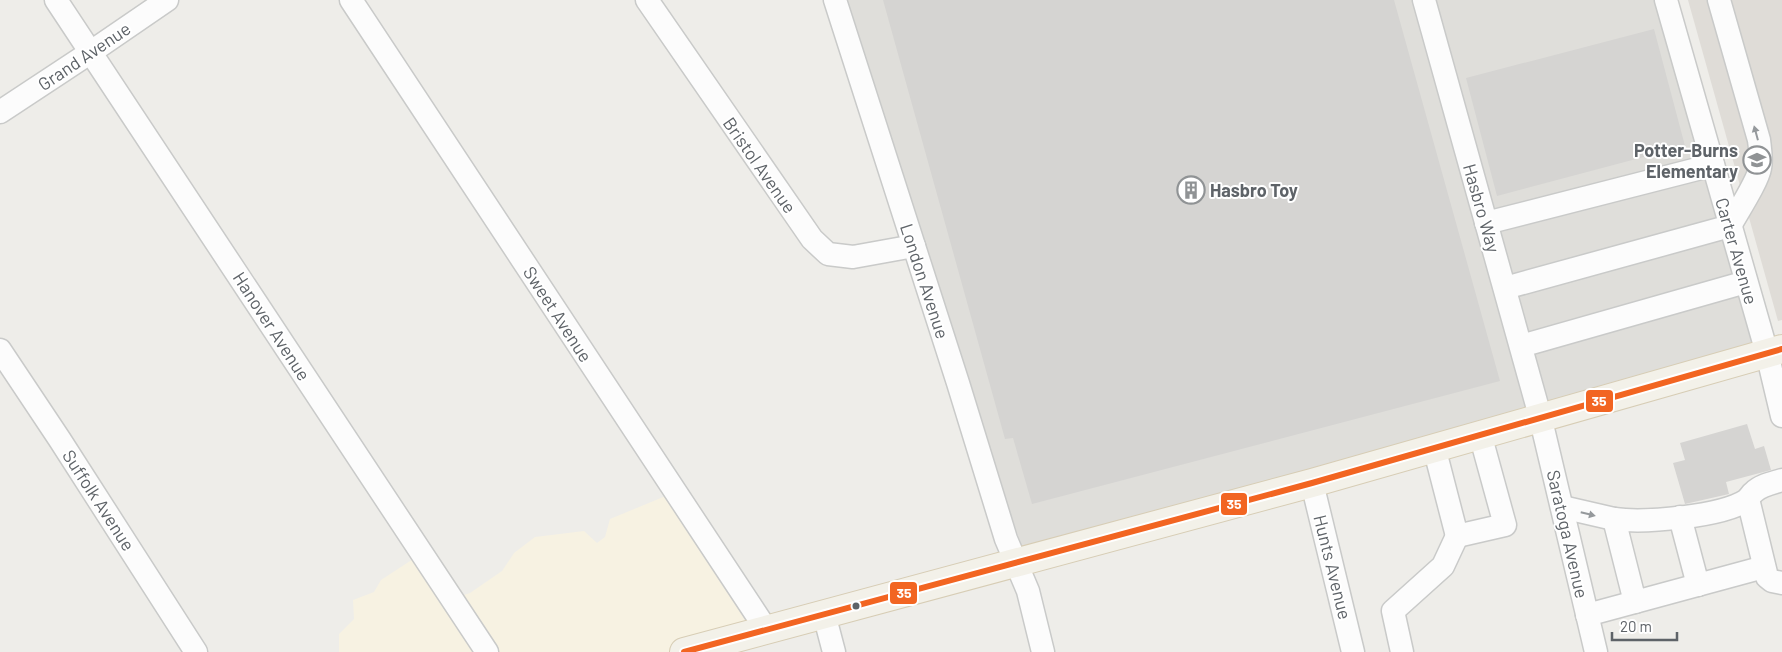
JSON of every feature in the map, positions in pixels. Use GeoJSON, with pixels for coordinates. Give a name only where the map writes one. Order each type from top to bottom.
{"type":"FeatureCollection","features":[{"type":"Feature","properties":{"kind":"main road"},"geometry":{"type":"LineString","coordinates":[[684,652],[1312,483],[1540,416],[1775,351]]}},
{"type":"Feature","properties":{"kind":"street","name":"Hanover Avenue"},"geometry":{"type":"LineString","coordinates":[[56,0],[487,652]]}},
{"type":"Feature","properties":{"kind":"street","name":"Grand Avenue"},"geometry":{"type":"LineString","coordinates":[[0,112],[167,0]]}},
{"type":"Feature","properties":{"kind":"street","name":"Sweet Avenue"},"geometry":{"type":"LineString","coordinates":[[351,0],[766,629]]}},
{"type":"Feature","properties":{"kind":"street","name":"Bristol Avenue"},"geometry":{"type":"LineString","coordinates":[[647,0],[812,239],[828,254],[853,257],[914,246]]}},
{"type":"Feature","properties":{"kind":"street","name":"London Avenue"},"geometry":{"type":"LineString","coordinates":[[835,0],[1006,538],[1028,591],[1043,652]]}},
{"type":"Feature","properties":{"kind":"street","name":"Hasbro Way"},"geometry":{"type":"LineString","coordinates":[[1424,0],[1540,416]]}},
{"type":"Feature","properties":{"kind":"street","name":"Carter Avenue"},"geometry":{"type":"LineString","coordinates":[[1666,0],[1746,282],[1775,351],[1782,416]]}},
{"type":"Feature","properties":{"kind":"street"},"geometry":{"type":"LineString","coordinates":[[1505,288],[1730,226],[1760,169],[1761,157],[1759,140],[1720,0]]}},
{"type":"Feature","properties":{"kind":"street"},"geometry":{"type":"LineString","coordinates":[[1486,223],[1713,165]]}},
{"type":"Feature","properties":{"kind":"street"},"geometry":{"type":"LineString","coordinates":[[1521,346],[1746,282]]}},
{"type":"Feature","properties":{"kind":"street","name":"Suffolk Avenue"},"geometry":{"type":"LineString","coordinates":[[0,350],[196,652]]}},
{"type":"Feature","properties":{"kind":"street","name":"Saratoga Avenue"},"geometry":{"type":"LineString","coordinates":[[1540,416],[1596,652]]}},
{"type":"Feature","properties":{"kind":"street"},"geometry":{"type":"LineString","coordinates":[[1457,536],[1505,525],[1480,434]]}},
{"type":"Feature","properties":{"kind":"street"},"geometry":{"type":"LineString","coordinates":[[1402,652],[1393,611],[1443,566],[1457,536],[1434,447]]}},
{"type":"Feature","properties":{"kind":"street"},"geometry":{"type":"LineString","coordinates":[[1562,508],[1614,519],[1680,518],[1733,506],[1748,499],[1760,487],[1782,480]]}},
{"type":"Feature","properties":{"kind":"street","name":"Hunts Avenue"},"geometry":{"type":"LineString","coordinates":[[1312,483],[1354,652]]}},
{"type":"Feature","properties":{"kind":"street"},"geometry":{"type":"LineString","coordinates":[[1748,499],[1767,577],[1772,581],[1782,583]]}},
{"type":"Feature","properties":{"kind":"street"},"geometry":{"type":"LineString","coordinates":[[1680,518],[1698,585]]}},
{"type":"Feature","properties":{"kind":"street"},"geometry":{"type":"LineString","coordinates":[[1614,519],[1635,602]]}},
{"type":"Feature","properties":{"kind":"street"},"geometry":{"type":"LineString","coordinates":[[1588,615],[1764,567]]}},
{"type":"Feature","properties":{"kind":"street"},"geometry":{"type":"LineString","coordinates":[[824,614],[834,652]]}},
{"type":"Feature","properties":{"kind":"shaded area","name":"Hasbro Toy"},"geometry":{"type":"Polygon","coordinates":[[[838,0],[1674,0],[1768,352],[1024,552],[915,249],[838,0]]]}},
{"type":"Feature","properties":{"kind":"shaded area","name":"Potter-Burns Elementary"},"geometry":{"type":"Polygon","coordinates":[[[1688,0],[1782,0],[1782,320],[1778,321],[1688,0]]]}},
{"type":"Feature","properties":{"kind":"shaded area"},"geometry":{"type":"Polygon","coordinates":[[[685,488],[748,580],[761,629],[678,652],[339,652],[339,634],[354,619],[353,600],[374,592],[381,580],[430,548],[438,556],[464,595],[470,593],[502,571],[514,553],[535,537],[584,531],[597,543],[605,537],[610,519],[685,488]]]}},
{"type":"Feature","properties":{"kind":"building","name":"Hasbro Toy"},"geometry":{"type":"Polygon","coordinates":[[[883,0],[1394,0],[1500,381],[1032,504],[1013,438],[1005,439],[883,0]]]}},
{"type":"Feature","properties":{"kind":"building"},"geometry":{"type":"Polygon","coordinates":[[[1654,29],[1685,146],[1497,196],[1466,78],[1654,29]]]}},
{"type":"Feature","properties":{"kind":"building"},"geometry":{"type":"Polygon","coordinates":[[[1747,424],[1755,449],[1764,446],[1771,470],[1726,482],[1729,494],[1685,504],[1673,463],[1685,460],[1680,443],[1747,424]]]}},
{"type":"Feature","properties":{"kind":"transit line","name":"35"},"geometry":{"type":"LineString","coordinates":[[684,652],[1312,483],[1782,349]]}},
{"type":"Feature","properties":{"kind":"place","name":"Potter-Burns Elementary"},"geometry":{"type":"Point","coordinates":[1757,160]}},
{"type":"Feature","properties":{"kind":"place","name":"Hasbro Toy"},"geometry":{"type":"Point","coordinates":[1191,190]}}]}
